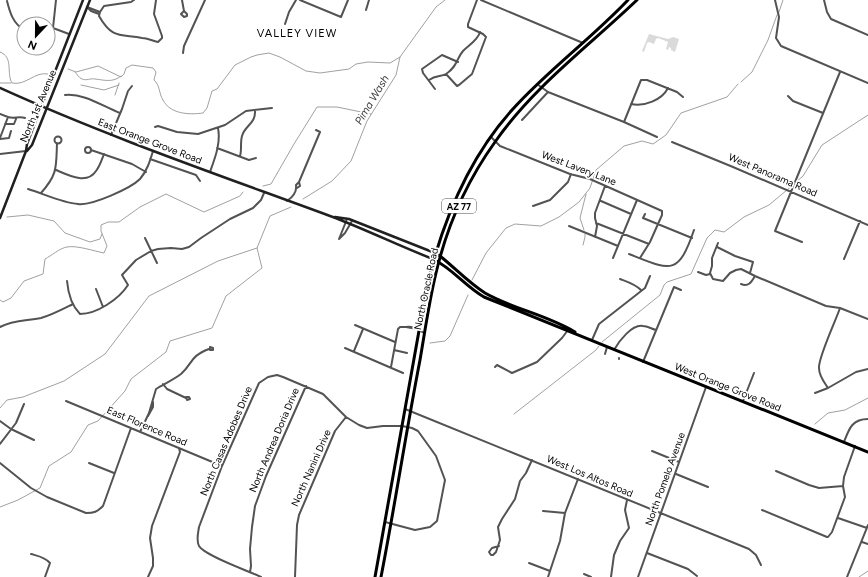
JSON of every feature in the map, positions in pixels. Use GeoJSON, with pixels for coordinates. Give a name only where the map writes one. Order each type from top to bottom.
{"type":"FeatureCollection","features":[{"type":"Feature","properties":{"kind":"main road","name":"North 1st Avenue"},"geometry":{"type":"LineString","coordinates":[[0,218],[83,0]]}},
{"type":"Feature","properties":{"kind":"main road","name":"North 1st Avenue"},"geometry":{"type":"LineString","coordinates":[[26,151],[32,145],[90,0]]}},
{"type":"Feature","properties":{"kind":"main road","name":"North Oracle Road"},"geometry":{"type":"LineString","coordinates":[[381,577],[424,333],[440,256],[454,216],[466,190],[495,142],[514,117],[541,88],[636,0]]}},
{"type":"Feature","properties":{"kind":"main road","name":"North Oracle Road"},"geometry":{"type":"LineString","coordinates":[[375,577],[418,330],[433,259],[456,198],[470,170],[491,137],[511,111],[537,84],[627,1]]}},
{"type":"Feature","properties":{"kind":"main road"},"geometry":{"type":"LineString","coordinates":[[627,1],[630,7]]}},
{"type":"Feature","properties":{"kind":"main road","name":"East Orange Grove Road"},"geometry":{"type":"LineString","coordinates":[[0,88],[41,107],[111,135],[296,204]]}},
{"type":"Feature","properties":{"kind":"main road","name":"West Orange Grove Road"},"geometry":{"type":"LineString","coordinates":[[296,204],[331,216],[433,259],[454,272],[472,290],[484,298],[568,330]]}},
{"type":"Feature","properties":{"kind":"main road","name":"West Orange Grove Road"},"geometry":{"type":"LineString","coordinates":[[331,216],[347,219],[435,253],[486,293],[592,341],[868,452]]}},
{"type":"Feature","properties":{"kind":"street"},"geometry":{"type":"LineString","coordinates":[[54,16],[56,0]]}},
{"type":"Feature","properties":{"kind":"street"},"geometry":{"type":"LineString","coordinates":[[134,0],[132,2],[104,6],[100,13],[101,20],[114,33],[123,36],[155,41],[162,38],[162,34],[154,14],[156,0]]}},
{"type":"Feature","properties":{"kind":"street"},"geometry":{"type":"LineString","coordinates":[[182,0],[184,12]]}},
{"type":"Feature","properties":{"kind":"street"},"geometry":{"type":"LineString","coordinates":[[183,53],[184,46],[205,0]]}},
{"type":"Feature","properties":{"kind":"street"},"geometry":{"type":"LineString","coordinates":[[285,24],[289,12],[296,0]]}},
{"type":"Feature","properties":{"kind":"street"},"geometry":{"type":"LineString","coordinates":[[300,0],[341,17],[348,0]]}},
{"type":"Feature","properties":{"kind":"street"},"geometry":{"type":"LineString","coordinates":[[366,10],[370,0]]}},
{"type":"Feature","properties":{"kind":"street"},"geometry":{"type":"LineString","coordinates":[[446,74],[455,85],[459,85],[472,74],[486,36],[468,27],[477,0]]}},
{"type":"Feature","properties":{"kind":"street"},"geometry":{"type":"LineString","coordinates":[[481,0],[588,45]]}},
{"type":"Feature","properties":{"kind":"street"},"geometry":{"type":"LineString","coordinates":[[775,0],[780,17],[776,36],[778,43],[788,50],[868,83]]}},
{"type":"Feature","properties":{"kind":"street"},"geometry":{"type":"LineString","coordinates":[[824,0],[827,12],[831,19],[868,35]]}},
{"type":"Feature","properties":{"kind":"street"},"geometry":{"type":"LineString","coordinates":[[8,1],[10,14],[16,24]]}},
{"type":"Feature","properties":{"kind":"street"},"geometry":{"type":"LineString","coordinates":[[81,5],[100,13]]}},
{"type":"Feature","properties":{"kind":"street"},"geometry":{"type":"LineString","coordinates":[[56,29],[70,34]]}},
{"type":"Feature","properties":{"kind":"street"},"geometry":{"type":"LineString","coordinates":[[429,80],[446,74],[456,65],[462,52],[479,36],[480,32]]}},
{"type":"Feature","properties":{"kind":"street"},"geometry":{"type":"LineString","coordinates":[[435,89],[422,71],[442,55],[458,62]]}},
{"type":"Feature","properties":{"kind":"street"},"geometry":{"type":"LineString","coordinates":[[802,242],[775,231],[840,72]]}},
{"type":"Feature","properties":{"kind":"street"},"geometry":{"type":"LineString","coordinates":[[624,122],[642,78],[668,88],[683,96]]}},
{"type":"Feature","properties":{"kind":"street"},"geometry":{"type":"LineString","coordinates":[[537,84],[548,92],[624,122],[657,137]]}},
{"type":"Feature","properties":{"kind":"street"},"geometry":{"type":"LineString","coordinates":[[111,135],[128,91],[132,86]]}},
{"type":"Feature","properties":{"kind":"street"},"geometry":{"type":"LineString","coordinates":[[631,104],[644,105],[662,96],[668,88]]}},
{"type":"Feature","properties":{"kind":"street"},"geometry":{"type":"LineString","coordinates":[[522,120],[548,92]]}},
{"type":"Feature","properties":{"kind":"street"},"geometry":{"type":"LineString","coordinates":[[65,95],[70,94],[88,98],[120,113]]}},
{"type":"Feature","properties":{"kind":"street"},"geometry":{"type":"LineString","coordinates":[[788,96],[793,101],[823,113]]}},
{"type":"Feature","properties":{"kind":"street"},"geometry":{"type":"LineString","coordinates":[[155,127],[158,126],[177,132],[197,135],[225,125],[246,111],[272,108]]}},
{"type":"Feature","properties":{"kind":"street"},"geometry":{"type":"LineString","coordinates":[[240,156],[242,151],[242,137],[245,130],[254,118],[255,110]]}},
{"type":"Feature","properties":{"kind":"street"},"geometry":{"type":"LineString","coordinates":[[0,114],[16,119],[21,117],[25,118]]}},
{"type":"Feature","properties":{"kind":"street"},"geometry":{"type":"LineString","coordinates":[[8,117],[0,138],[9,138],[11,131]]}},
{"type":"Feature","properties":{"kind":"street"},"geometry":{"type":"LineString","coordinates":[[5,124],[14,124],[16,119]]}},
{"type":"Feature","properties":{"kind":"street"},"geometry":{"type":"LineString","coordinates":[[210,172],[217,148],[219,136],[218,128]]}},
{"type":"Feature","properties":{"kind":"street"},"geometry":{"type":"LineString","coordinates":[[288,201],[293,197],[297,188],[296,184],[299,182],[320,132],[316,130]]}},
{"type":"Feature","properties":{"kind":"street","name":"West Lavery Lane"},"geometry":{"type":"LineString","coordinates":[[491,137],[500,146],[571,174],[593,180],[662,211],[658,224]]}},
{"type":"Feature","properties":{"kind":"street","name":"West Panorama Road"},"geometry":{"type":"LineString","coordinates":[[672,142],[791,191],[868,225]]}},
{"type":"Feature","properties":{"kind":"street"},"geometry":{"type":"LineString","coordinates":[[41,193],[53,178],[56,170],[57,143]]}},
{"type":"Feature","properties":{"kind":"street"},"geometry":{"type":"LineString","coordinates":[[217,148],[249,160],[256,158]]}},
{"type":"Feature","properties":{"kind":"street"},"geometry":{"type":"LineString","coordinates":[[91,150],[132,164],[146,172]]}},
{"type":"Feature","properties":{"kind":"street"},"geometry":{"type":"LineString","coordinates":[[0,154],[26,151]]}},
{"type":"Feature","properties":{"kind":"street"},"geometry":{"type":"LineString","coordinates":[[28,189],[73,204],[88,204],[99,201],[139,180],[146,172],[153,151]]}},
{"type":"Feature","properties":{"kind":"street"},"geometry":{"type":"LineString","coordinates":[[56,170],[79,178],[87,178],[92,176],[97,171],[104,154]]}},
{"type":"Feature","properties":{"kind":"street"},"geometry":{"type":"LineString","coordinates":[[150,159],[196,175],[200,180]]}},
{"type":"Feature","properties":{"kind":"street"},"geometry":{"type":"LineString","coordinates":[[534,206],[550,200],[568,182],[571,174]]}},
{"type":"Feature","properties":{"kind":"street"},"geometry":{"type":"LineString","coordinates":[[595,237],[597,226],[595,213],[606,186]]}},
{"type":"Feature","properties":{"kind":"street"},"geometry":{"type":"LineString","coordinates":[[67,281],[68,290],[79,315],[103,307],[113,301],[129,285],[121,275],[136,260],[151,251],[158,249],[189,248],[201,238],[230,219],[254,208],[261,200],[264,193]]}},
{"type":"Feature","properties":{"kind":"street"},"geometry":{"type":"LineString","coordinates":[[293,197],[296,204]]}},
{"type":"Feature","properties":{"kind":"street"},"geometry":{"type":"LineString","coordinates":[[613,258],[637,200]]}},
{"type":"Feature","properties":{"kind":"street"},"geometry":{"type":"LineString","coordinates":[[601,201],[631,214]]}},
{"type":"Feature","properties":{"kind":"street"},"geometry":{"type":"LineString","coordinates":[[645,214],[643,218],[692,238]]}},
{"type":"Feature","properties":{"kind":"street"},"geometry":{"type":"LineString","coordinates":[[347,219],[339,239],[352,221]]}},
{"type":"Feature","properties":{"kind":"street"},"geometry":{"type":"LineString","coordinates":[[844,259],[860,221]]}},
{"type":"Feature","properties":{"kind":"street"},"geometry":{"type":"LineString","coordinates":[[596,223],[649,244]]}},
{"type":"Feature","properties":{"kind":"street"},"geometry":{"type":"LineString","coordinates":[[640,258],[649,244],[658,224]]}},
{"type":"Feature","properties":{"kind":"street"},"geometry":{"type":"LineString","coordinates":[[570,226],[618,246]]}},
{"type":"Feature","properties":{"kind":"street"},"geometry":{"type":"LineString","coordinates":[[629,254],[660,266],[668,267],[674,265],[680,260],[692,238],[694,230]]}},
{"type":"Feature","properties":{"kind":"street"},"geometry":{"type":"LineString","coordinates":[[145,238],[157,263]]}},
{"type":"Feature","properties":{"kind":"street"},"geometry":{"type":"LineString","coordinates":[[718,243],[712,258],[710,274],[713,279],[723,281],[730,273],[741,269],[826,306],[840,308],[868,319]]}},
{"type":"Feature","properties":{"kind":"street"},"geometry":{"type":"LineString","coordinates":[[717,247],[735,256],[754,262],[750,273]]}},
{"type":"Feature","properties":{"kind":"street"},"geometry":{"type":"LineString","coordinates":[[698,272],[706,275],[710,274]]}},
{"type":"Feature","properties":{"kind":"street"},"geometry":{"type":"LineString","coordinates":[[592,341],[598,324],[645,288],[650,276]]}},
{"type":"Feature","properties":{"kind":"street"},"geometry":{"type":"LineString","coordinates":[[741,284],[746,286],[749,285],[755,276]]}},
{"type":"Feature","properties":{"kind":"street"},"geometry":{"type":"LineString","coordinates":[[620,279],[637,286],[641,291]]}},
{"type":"Feature","properties":{"kind":"street"},"geometry":{"type":"LineString","coordinates":[[643,362],[674,287],[681,290]]}},
{"type":"Feature","properties":{"kind":"street"},"geometry":{"type":"LineString","coordinates":[[96,289],[103,307]]}},
{"type":"Feature","properties":{"kind":"street"},"geometry":{"type":"LineString","coordinates":[[0,327],[16,321],[46,316],[73,304]]}},
{"type":"Feature","properties":{"kind":"street"},"geometry":{"type":"LineString","coordinates":[[828,388],[821,377],[819,367],[822,354],[840,308]]}},
{"type":"Feature","properties":{"kind":"street"},"geometry":{"type":"LineString","coordinates":[[614,350],[625,335],[638,326],[642,325],[656,330]]}},
{"type":"Feature","properties":{"kind":"street"},"geometry":{"type":"LineString","coordinates":[[355,326],[395,342]]}},
{"type":"Feature","properties":{"kind":"street"},"geometry":{"type":"LineString","coordinates":[[391,367],[397,331],[400,327],[409,326],[424,333]]}},
{"type":"Feature","properties":{"kind":"street"},"geometry":{"type":"LineString","coordinates":[[354,352],[363,329]]}},
{"type":"Feature","properties":{"kind":"street"},"geometry":{"type":"LineString","coordinates":[[495,367],[498,365],[512,373],[537,362],[562,338],[568,330]]}},
{"type":"Feature","properties":{"kind":"street"},"geometry":{"type":"LineString","coordinates":[[605,354],[607,347]]}},
{"type":"Feature","properties":{"kind":"street"},"geometry":{"type":"LineString","coordinates":[[345,348],[403,372]]}},
{"type":"Feature","properties":{"kind":"street"},"geometry":{"type":"LineString","coordinates":[[140,432],[153,407],[153,399],[156,389],[181,374],[195,357],[201,352],[209,349]]}},
{"type":"Feature","properties":{"kind":"street"},"geometry":{"type":"LineString","coordinates":[[394,350],[407,353]]}},
{"type":"Feature","properties":{"kind":"street"},"geometry":{"type":"LineString","coordinates":[[815,393],[828,388],[856,372],[868,369]]}},
{"type":"Feature","properties":{"kind":"street"},"geometry":{"type":"LineString","coordinates":[[742,401],[754,373]]}},
{"type":"Feature","properties":{"kind":"street","name":"North Casas Adobes Drive"},"geometry":{"type":"LineString","coordinates":[[261,577],[206,553],[198,545],[197,537],[222,466],[259,383],[268,377],[277,375],[323,394],[346,417],[359,425],[367,428],[383,426],[408,427]]}},
{"type":"Feature","properties":{"kind":"street"},"geometry":{"type":"LineString","coordinates":[[163,384],[167,389],[186,398]]}},
{"type":"Feature","properties":{"kind":"street","name":"North Andrea Doria Drive"},"geometry":{"type":"LineString","coordinates":[[250,572],[251,534],[255,506],[266,476],[306,386]]}},
{"type":"Feature","properties":{"kind":"street","name":"North Pomelo Avenue"},"geometry":{"type":"LineString","coordinates":[[638,577],[706,387]]}},
{"type":"Feature","properties":{"kind":"street","name":"East Florence Road"},"geometry":{"type":"LineString","coordinates":[[66,401],[222,466]]}},
{"type":"Feature","properties":{"kind":"street"},"geometry":{"type":"LineString","coordinates":[[0,444],[16,423],[24,404]]}},
{"type":"Feature","properties":{"kind":"street","name":"West Los Altos Road"},"geometry":{"type":"LineString","coordinates":[[405,408],[749,549],[756,555],[761,565]]}},
{"type":"Feature","properties":{"kind":"street","name":"North Nanini Drive"},"geometry":{"type":"LineString","coordinates":[[295,577],[297,525],[299,515],[335,431],[346,417]]}},
{"type":"Feature","properties":{"kind":"street"},"geometry":{"type":"LineString","coordinates":[[844,442],[849,429],[854,423],[862,419],[868,419]]}},
{"type":"Feature","properties":{"kind":"street"},"geometry":{"type":"LineString","coordinates":[[0,421],[34,440]]}},
{"type":"Feature","properties":{"kind":"street"},"geometry":{"type":"LineString","coordinates":[[385,522],[415,530],[433,526],[437,521],[445,480],[436,456],[418,431],[408,427]]}},
{"type":"Feature","properties":{"kind":"street"},"geometry":{"type":"LineString","coordinates":[[0,463],[31,488],[47,497],[86,513],[98,512],[103,506],[131,428]]}},
{"type":"Feature","properties":{"kind":"street"},"geometry":{"type":"LineString","coordinates":[[762,510],[828,538],[838,518],[845,496],[843,486],[845,471],[854,446]]}},
{"type":"Feature","properties":{"kind":"street"},"geometry":{"type":"LineString","coordinates":[[148,577],[153,566],[150,538],[152,526],[180,452],[179,448]]}},
{"type":"Feature","properties":{"kind":"street"},"geometry":{"type":"LineString","coordinates":[[652,451],[679,462]]}},
{"type":"Feature","properties":{"kind":"street"},"geometry":{"type":"LineString","coordinates":[[498,546],[490,550],[489,552],[491,555],[496,552],[498,546],[500,540],[498,527],[515,499],[520,482],[532,460]]}},
{"type":"Feature","properties":{"kind":"street"},"geometry":{"type":"LineString","coordinates":[[89,463],[114,473]]}},
{"type":"Feature","properties":{"kind":"street"},"geometry":{"type":"LineString","coordinates":[[776,471],[819,488],[843,486]]}},
{"type":"Feature","properties":{"kind":"street"},"geometry":{"type":"LineString","coordinates":[[676,474],[708,488]]}},
{"type":"Feature","properties":{"kind":"street"},"geometry":{"type":"LineString","coordinates":[[548,577],[560,541],[565,513],[578,479]]}},
{"type":"Feature","properties":{"kind":"street"},"geometry":{"type":"LineString","coordinates":[[611,577],[614,555],[620,541],[629,528],[626,510],[627,500]]}},
{"type":"Feature","properties":{"kind":"street"},"geometry":{"type":"LineString","coordinates":[[543,511],[565,513]]}},
{"type":"Feature","properties":{"kind":"street"},"geometry":{"type":"LineString","coordinates":[[838,518],[867,528]]}},
{"type":"Feature","properties":{"kind":"street"},"geometry":{"type":"LineString","coordinates":[[847,577],[868,525]]}},
{"type":"Feature","properties":{"kind":"street"},"geometry":{"type":"LineString","coordinates":[[862,542],[868,544]]}},
{"type":"Feature","properties":{"kind":"street"},"geometry":{"type":"LineString","coordinates":[[647,553],[688,569],[697,576]]}},
{"type":"Feature","properties":{"kind":"street"},"geometry":{"type":"LineString","coordinates":[[32,554],[47,560],[50,563],[45,577]]}},
{"type":"Feature","properties":{"kind":"street"},"geometry":{"type":"LineString","coordinates":[[529,563],[550,571]]}},
{"type":"Feature","properties":{"kind":"street"},"geometry":{"type":"LineString","coordinates":[[584,574],[591,577]]}},
{"type":"Feature","properties":{"kind":"shaded area"},"geometry":{"type":"Polygon","coordinates":[[[649,34],[668,39],[673,37],[679,39],[675,52],[669,47],[668,50],[666,49],[668,42],[658,38],[654,44],[649,42],[647,43],[644,52],[642,51],[649,34]]]}},
{"type":"Feature","properties":{"kind":"waterway","name":"Pima Wash"},"geometry":{"type":"LineString","coordinates":[[303,199],[332,181],[351,161],[367,121],[396,75],[400,57],[436,7],[445,0]]}},
{"type":"Feature","properties":{"kind":"waterway"},"geometry":{"type":"LineString","coordinates":[[779,12],[783,0]]}},
{"type":"Feature","properties":{"kind":"waterway"},"geometry":{"type":"LineString","coordinates":[[741,82],[752,72],[768,40],[777,15]]}},
{"type":"Feature","properties":{"kind":"waterway"},"geometry":{"type":"LineString","coordinates":[[0,52],[7,58],[12,83],[22,82],[39,75],[48,74]]}},
{"type":"Feature","properties":{"kind":"waterway"},"geometry":{"type":"LineString","coordinates":[[68,69],[76,72],[98,66],[121,77],[126,68],[132,65],[153,68],[156,72],[154,80],[166,105],[175,111],[198,114],[203,113],[207,108],[212,91],[217,89],[235,65],[257,55],[269,53],[280,57],[306,71],[320,73],[349,69],[356,64],[368,62],[390,63],[400,57]]}},
{"type":"Feature","properties":{"kind":"waterway"},"geometry":{"type":"LineString","coordinates":[[75,72],[80,78],[85,80],[115,80],[121,76]]}},
{"type":"Feature","properties":{"kind":"waterway"},"geometry":{"type":"LineString","coordinates":[[0,83],[11,83]]}},
{"type":"Feature","properties":{"kind":"waterway"},"geometry":{"type":"LineString","coordinates":[[115,95],[119,83]]}},
{"type":"Feature","properties":{"kind":"waterway"},"geometry":{"type":"LineString","coordinates":[[472,280],[486,253],[506,228],[515,224],[541,226],[559,217],[579,202],[590,188],[596,170],[624,146],[642,141],[653,144],[666,135],[681,113],[727,97],[738,84]]}},
{"type":"Feature","properties":{"kind":"waterway"},"geometry":{"type":"LineString","coordinates":[[81,85],[104,90],[119,85]]}},
{"type":"Feature","properties":{"kind":"waterway"},"geometry":{"type":"LineString","coordinates":[[263,186],[271,184],[317,107],[337,107],[371,114]]}},
{"type":"Feature","properties":{"kind":"waterway"},"geometry":{"type":"LineString","coordinates":[[795,183],[803,176],[822,145],[868,115]]}},
{"type":"Feature","properties":{"kind":"waterway"},"geometry":{"type":"LineString","coordinates":[[602,342],[660,295],[664,285],[667,282],[691,274],[707,238],[715,230],[724,232],[744,217],[769,205],[793,185]]}},
{"type":"Feature","properties":{"kind":"waterway"},"geometry":{"type":"LineString","coordinates":[[0,300],[3,302],[11,298],[24,281],[43,274],[45,259],[61,249],[75,247],[104,253],[107,246],[101,231],[101,225],[108,222],[119,222],[140,207],[166,194],[204,212],[240,196],[243,192]]}},
{"type":"Feature","properties":{"kind":"waterway"},"geometry":{"type":"LineString","coordinates":[[584,230],[580,218],[586,194]]}},
{"type":"Feature","properties":{"kind":"waterway","name":"Pima Wash"},"geometry":{"type":"LineString","coordinates":[[0,507],[18,500],[40,488],[49,466],[71,452],[88,425],[98,421],[125,391],[131,379],[166,352],[170,341],[212,328],[226,296],[262,268],[257,248],[270,216],[291,207]]}},
{"type":"Feature","properties":{"kind":"waterway"},"geometry":{"type":"LineString","coordinates":[[7,217],[28,215],[54,221],[65,233],[90,242],[100,239],[102,234]]}},
{"type":"Feature","properties":{"kind":"waterway"},"geometry":{"type":"LineString","coordinates":[[583,245],[585,234]]}},
{"type":"Feature","properties":{"kind":"waterway"},"geometry":{"type":"LineString","coordinates":[[0,408],[7,400],[23,397],[64,381],[105,354],[149,296],[218,261],[257,248]]}},
{"type":"Feature","properties":{"kind":"waterway"},"geometry":{"type":"LineString","coordinates":[[430,343],[445,341],[450,336],[468,295]]}},
{"type":"Feature","properties":{"kind":"waterway"},"geometry":{"type":"LineString","coordinates":[[514,414],[596,350],[599,346]]}},
{"type":"Feature","properties":{"kind":"waterway"},"geometry":{"type":"LineString","coordinates":[[815,424],[828,413],[845,410],[868,398]]}},
{"type":"Feature","properties":{"kind":"waterway"},"geometry":{"type":"LineString","coordinates":[[859,577],[868,571]]}},
{"type":"Feature","properties":{"kind":"district","name":"VALLEY VIEW"},"geometry":{"type":"Point","coordinates":[297,33]}}]}
